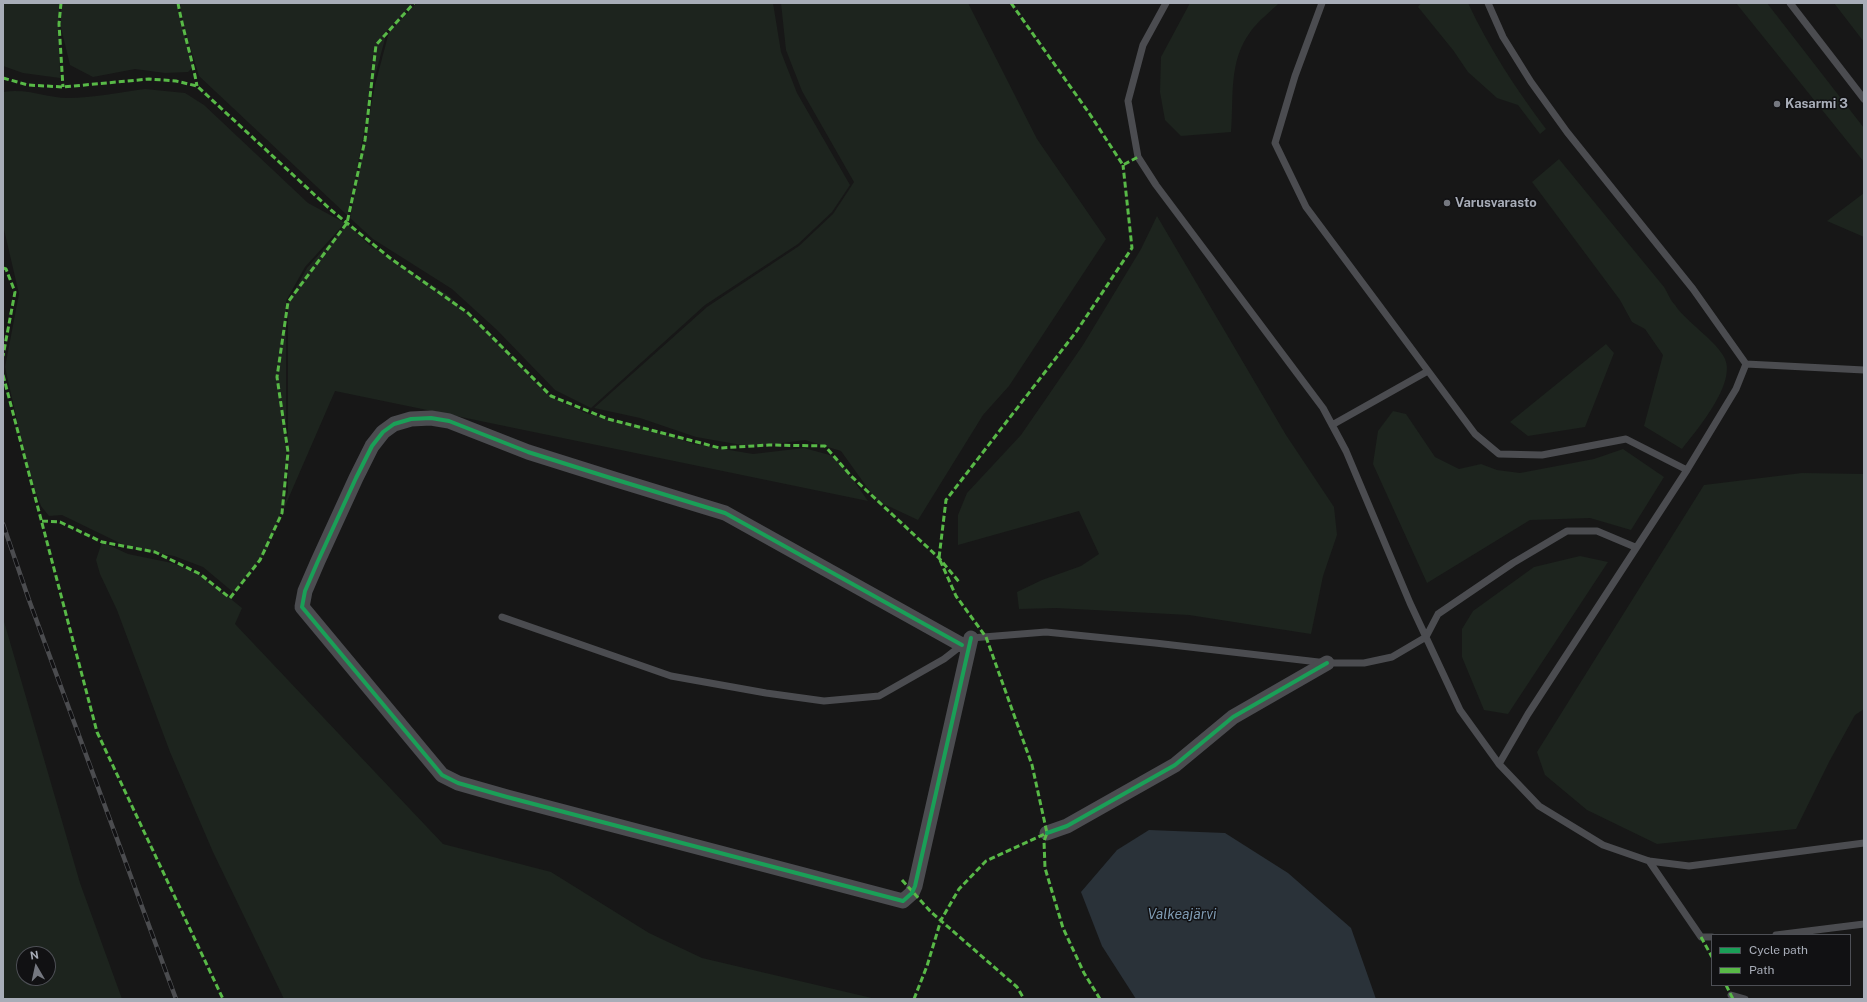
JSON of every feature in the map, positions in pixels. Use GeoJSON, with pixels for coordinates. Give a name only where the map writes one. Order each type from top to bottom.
{"type":"FeatureCollection","features":[{"type":"Feature","properties":{"kind":"street"},"geometry":{"type":"LineString","coordinates":[[431,418],[449,421],[528,452],[726,513],[967,641],[915,886],[912,893],[903,901],[458,783],[442,775],[302,607],[306,591],[318,561],[372,446],[383,432],[394,424],[411,419],[431,418]]}},
{"type":"Feature","properties":{"kind":"street"},"geometry":{"type":"LineString","coordinates":[[1047,833],[1067,826],[1175,765],[1233,717],[1327,663]]}},
{"type":"Feature","properties":{"kind":"lane"},"geometry":{"type":"LineString","coordinates":[[1166,3],[1143,45],[1128,101],[1138,157],[1156,186],[1323,408],[1346,451],[1410,603],[1460,710],[1499,764],[1539,806],[1603,845],[1650,861],[1689,866],[1864,843]]}},
{"type":"Feature","properties":{"kind":"lane"},"geometry":{"type":"LineString","coordinates":[[1322,3],[1295,76],[1275,143],[1306,207],[1475,434],[1499,454],[1542,455],[1626,439],[1687,470]]}},
{"type":"Feature","properties":{"kind":"lane"},"geometry":{"type":"LineString","coordinates":[[1488,3],[1503,37],[1536,89],[1567,132],[1693,289],[1746,364]]}},
{"type":"Feature","properties":{"kind":"lane"},"geometry":{"type":"LineString","coordinates":[[1790,3],[1864,99]]}},
{"type":"Feature","properties":{"kind":"lane"},"geometry":{"type":"LineString","coordinates":[[1746,364],[1864,370]]}},
{"type":"Feature","properties":{"kind":"lane"},"geometry":{"type":"LineString","coordinates":[[1499,764],[1528,714],[1687,470],[1736,389],[1746,364]]}},
{"type":"Feature","properties":{"kind":"lane"},"geometry":{"type":"LineString","coordinates":[[1332,425],[1428,371]]}},
{"type":"Feature","properties":{"kind":"lane"},"geometry":{"type":"LineString","coordinates":[[502,617],[671,676],[766,693],[824,701],[879,696],[944,660],[967,641],[1046,632],[1155,642],[1327,663],[1364,664],[1392,657],[1426,637],[1438,614],[1513,563],[1567,531],[1597,531],[1636,547]]}},
{"type":"Feature","properties":{"kind":"lane"},"geometry":{"type":"LineString","coordinates":[[1650,861],[1701,937],[1711,937]]}},
{"type":"Feature","properties":{"kind":"lane"},"geometry":{"type":"LineString","coordinates":[[1784,934],[1864,924]]}},
{"type":"Feature","properties":{"kind":"lane"},"geometry":{"type":"LineString","coordinates":[[1731,995],[1745,999]]}},
{"type":"Feature","properties":{"kind":"shaded area"},"geometry":{"type":"Polygon","coordinates":[[[3,3],[59,3],[60,78],[23,73],[3,66],[3,3]]]}},
{"type":"Feature","properties":{"kind":"shaded area"},"geometry":{"type":"Polygon","coordinates":[[[61,3],[177,3],[182,27],[194,66],[188,72],[165,73],[135,69],[93,77],[70,65],[61,28],[61,3]]]}},
{"type":"Feature","properties":{"kind":"shaded area"},"geometry":{"type":"Polygon","coordinates":[[[180,3],[414,3],[387,31],[373,84],[348,216],[199,76],[184,27],[180,3]]]}},
{"type":"Feature","properties":{"kind":"shaded area"},"geometry":{"type":"Polygon","coordinates":[[[417,3],[773,3],[781,52],[797,93],[850,185],[832,212],[798,244],[705,305],[591,408],[555,390],[497,330],[452,289],[373,239],[350,218],[375,85],[389,32],[417,3]]]}},
{"type":"Feature","properties":{"kind":"shaded area"},"geometry":{"type":"Polygon","coordinates":[[[781,3],[968,3],[1037,139],[1106,239],[1009,386],[983,415],[918,520],[886,505],[879,504],[841,451],[805,440],[753,447],[696,437],[640,418],[594,408],[707,307],[799,246],[833,214],[854,182],[802,91],[786,50],[781,3]]]}},
{"type":"Feature","properties":{"kind":"shaded area"},"geometry":{"type":"Polygon","coordinates":[[[1190,3],[1279,3],[1254,27],[1244,43],[1239,55],[1235,67],[1231,132],[1181,136],[1165,120],[1160,92],[1161,57],[1190,3]]]}},
{"type":"Feature","properties":{"kind":"shaded area"},"geometry":{"type":"Polygon","coordinates":[[[1421,3],[1468,3],[1476,20],[1504,68],[1546,129],[1540,134],[1518,105],[1497,98],[1468,72],[1453,50],[1418,7],[1421,3]]]}},
{"type":"Feature","properties":{"kind":"shaded area"},"geometry":{"type":"Polygon","coordinates":[[[1736,3],[1767,3],[1864,128],[1864,162],[1736,3]]]}},
{"type":"Feature","properties":{"kind":"shaded area"},"geometry":{"type":"Polygon","coordinates":[[[1834,3],[1864,3],[1864,42],[1834,3]]]}},
{"type":"Feature","properties":{"kind":"shaded area"},"geometry":{"type":"Polygon","coordinates":[[[145,89],[185,93],[204,105],[308,203],[345,223],[305,267],[286,301],[286,492],[276,528],[266,552],[233,592],[203,567],[174,556],[130,548],[62,515],[49,516],[41,506],[29,474],[5,367],[19,294],[3,225],[3,92],[21,91],[60,98],[77,98],[145,89]]]}},
{"type":"Feature","properties":{"kind":"shaded area"},"geometry":{"type":"Polygon","coordinates":[[[1559,159],[1664,287],[1680,311],[1709,338],[1725,359],[1727,369],[1725,381],[1720,393],[1705,419],[1682,449],[1644,426],[1663,355],[1645,329],[1632,322],[1620,300],[1532,182],[1559,159]]]}},
{"type":"Feature","properties":{"kind":"shaded area"},"geometry":{"type":"Polygon","coordinates":[[[1864,193],[1864,237],[1827,221],[1864,193]]]}},
{"type":"Feature","properties":{"kind":"shaded area"},"geometry":{"type":"Polygon","coordinates":[[[1157,216],[1286,435],[1334,507],[1337,535],[1323,576],[1311,634],[1189,615],[1056,608],[1019,609],[1017,592],[1042,580],[1081,566],[1099,554],[1079,511],[958,545],[958,515],[967,493],[1021,435],[1083,345],[1141,249],[1157,216]]]}},
{"type":"Feature","properties":{"kind":"shaded area"},"geometry":{"type":"Polygon","coordinates":[[[347,223],[369,245],[448,295],[492,335],[551,397],[588,414],[638,425],[694,444],[753,454],[804,448],[837,457],[868,501],[335,391],[282,513],[288,492],[288,302],[307,268],[347,223]]]}},
{"type":"Feature","properties":{"kind":"shaded area"},"geometry":{"type":"Polygon","coordinates":[[[1606,344],[1614,353],[1585,427],[1528,436],[1510,422],[1606,344]]]}},
{"type":"Feature","properties":{"kind":"shaded area"},"geometry":{"type":"Polygon","coordinates":[[[1393,411],[1406,414],[1435,457],[1459,469],[1481,464],[1497,470],[1520,473],[1594,459],[1623,449],[1664,477],[1631,530],[1590,518],[1530,520],[1427,583],[1373,464],[1378,431],[1393,411]]]}},
{"type":"Feature","properties":{"kind":"shaded area"},"geometry":{"type":"Polygon","coordinates":[[[1802,473],[1864,474],[1864,709],[1855,715],[1829,762],[1796,829],[1657,844],[1587,810],[1545,775],[1537,752],[1704,485],[1802,473]]]}},
{"type":"Feature","properties":{"kind":"shaded area"},"geometry":{"type":"Polygon","coordinates":[[[102,542],[128,554],[172,563],[200,574],[242,608],[235,624],[443,844],[551,872],[649,933],[702,958],[876,999],[284,999],[213,852],[170,752],[117,610],[100,574],[96,560],[102,542]]]}},
{"type":"Feature","properties":{"kind":"shaded area"},"geometry":{"type":"Polygon","coordinates":[[[1580,556],[1608,562],[1508,714],[1484,710],[1462,657],[1462,629],[1473,611],[1534,567],[1580,556]]]}},
{"type":"Feature","properties":{"kind":"shaded area"},"geometry":{"type":"Polygon","coordinates":[[[3,618],[80,883],[122,999],[3,999],[3,618]]]}},
{"type":"Feature","properties":{"kind":"water","name":"Valkeajärvi"},"geometry":{"type":"Polygon","coordinates":[[[1149,830],[1225,833],[1288,873],[1351,928],[1376,999],[1136,999],[1102,946],[1081,892],[1117,850],[1149,830]]]}},
{"type":"Feature","properties":{"kind":"railway"},"geometry":{"type":"LineString","coordinates":[[3,524],[29,600],[176,999]]}},
{"type":"Feature","properties":{"kind":"marked path"},"geometry":{"type":"LineString","coordinates":[[61,3],[59,24],[63,87]]}},
{"type":"Feature","properties":{"kind":"marked path"},"geometry":{"type":"LineString","coordinates":[[178,3],[197,86]]}},
{"type":"Feature","properties":{"kind":"marked path"},"geometry":{"type":"LineString","coordinates":[[42,521],[60,522],[102,542],[155,552],[200,574],[230,598],[260,560],[282,513],[288,452],[277,377],[288,302],[347,223],[365,140],[376,45],[414,3]]}},
{"type":"Feature","properties":{"kind":"marked path"},"geometry":{"type":"LineString","coordinates":[[1011,3],[1089,113],[1123,165],[1138,157]]}},
{"type":"Feature","properties":{"kind":"marked path"},"geometry":{"type":"LineString","coordinates":[[3,78],[28,85],[63,87],[149,79],[176,81],[197,86],[331,210],[390,258],[468,313],[551,396],[608,419],[720,448],[769,445],[825,446],[851,476],[939,558],[960,583]]}},
{"type":"Feature","properties":{"kind":"marked path"},"geometry":{"type":"LineString","coordinates":[[1100,999],[1084,973],[1063,928],[1045,868],[1044,841],[1047,833],[1032,765],[986,637],[956,596],[939,558],[946,500],[1076,332],[1132,248],[1123,165]]}},
{"type":"Feature","properties":{"kind":"marked path"},"geometry":{"type":"LineString","coordinates":[[3,268],[6,269],[15,292],[3,356]]}},
{"type":"Feature","properties":{"kind":"marked path"},"geometry":{"type":"LineString","coordinates":[[3,375],[97,732],[223,999]]}},
{"type":"Feature","properties":{"kind":"marked path"},"geometry":{"type":"LineString","coordinates":[[914,999],[927,966],[941,920],[959,889],[986,861],[1047,833]]}},
{"type":"Feature","properties":{"kind":"marked path"},"geometry":{"type":"LineString","coordinates":[[902,880],[931,912],[1017,987],[1024,999]]}},
{"type":"Feature","properties":{"kind":"marked path"},"geometry":{"type":"LineString","coordinates":[[1701,937],[1711,955]]}},
{"type":"Feature","properties":{"kind":"marked path"},"geometry":{"type":"LineString","coordinates":[[1726,986],[1733,999]]}},
{"type":"Feature","properties":{"kind":"cycle path"},"geometry":{"type":"LineString","coordinates":[[962,645],[725,513],[528,452],[449,421],[431,418],[411,419],[394,424],[383,432],[372,446],[318,561],[305,591],[302,607],[442,775],[458,783],[903,901],[912,893],[915,886],[971,638]]}},
{"type":"Feature","properties":{"kind":"cycle path"},"geometry":{"type":"LineString","coordinates":[[1047,833],[1067,826],[1175,765],[1233,717],[1327,663]]}},
{"type":"Feature","properties":{"kind":"place","name":"Kasarmi 3"},"geometry":{"type":"Point","coordinates":[1777,104]}},
{"type":"Feature","properties":{"kind":"place","name":"Varusvarasto"},"geometry":{"type":"Point","coordinates":[1447,203]}}]}
